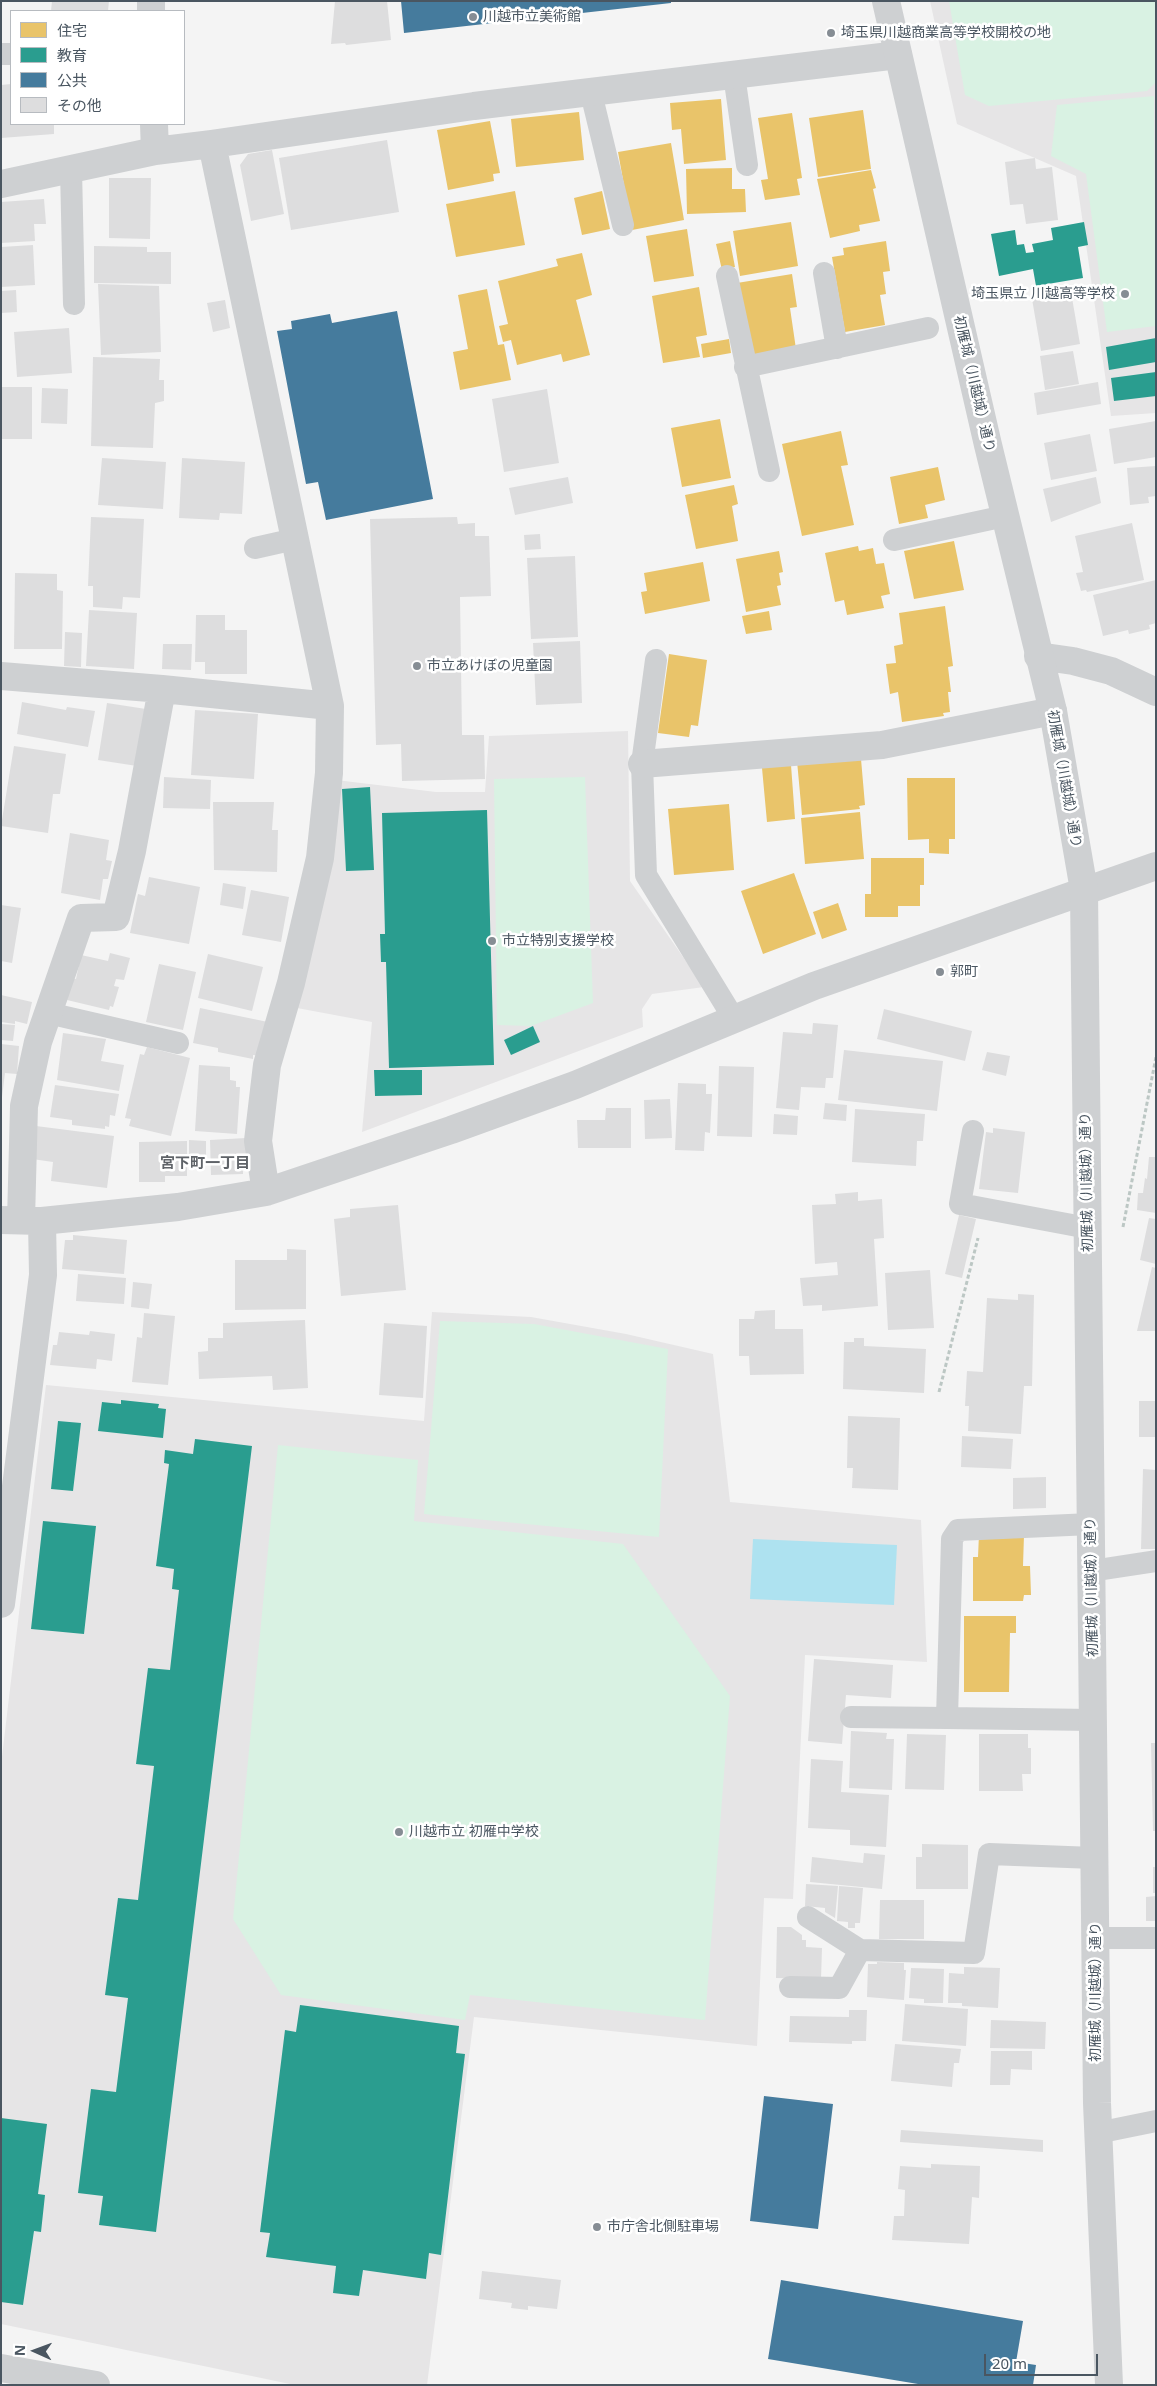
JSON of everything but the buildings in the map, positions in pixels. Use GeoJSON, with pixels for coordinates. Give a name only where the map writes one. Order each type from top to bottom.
{"type":"FeatureCollection","features":[{"type":"Feature","properties":{"kind":"street","name":"初雁城（川越城）通り"},"geometry":{"type":"LineString","coordinates":[[886,1],[1005,516],[1053,711],[1084,890],[1098,2133],[1109,2385]]}},
{"type":"Feature","properties":{"kind":"street"},"geometry":{"type":"LineString","coordinates":[[1,184],[155,151],[474,106],[898,55]]}},
{"type":"Feature","properties":{"kind":"street"},"geometry":{"type":"LineString","coordinates":[[154,125],[155,151]]}},
{"type":"Feature","properties":{"kind":"street"},"geometry":{"type":"LineString","coordinates":[[212,144],[330,706],[329,774],[320,858],[291,983],[267,1065],[258,1141],[266,1192]]}},
{"type":"Feature","properties":{"kind":"street"},"geometry":{"type":"LineString","coordinates":[[1038,656],[1073,661],[1111,671],[1156,692]]}},
{"type":"Feature","properties":{"kind":"street"},"geometry":{"type":"LineString","coordinates":[[1,676],[162,689],[330,706]]}},
{"type":"Feature","properties":{"kind":"street"},"geometry":{"type":"LineString","coordinates":[[1,1604],[43,1275],[22,1220],[24,1106],[38,1042],[81,918],[116,917],[132,851],[162,689]]}},
{"type":"Feature","properties":{"kind":"street"},"geometry":{"type":"LineString","coordinates":[[642,764],[882,745],[1053,711]]}},
{"type":"Feature","properties":{"kind":"street"},"geometry":{"type":"LineString","coordinates":[[22,1220],[178,1207],[266,1192],[451,1130],[576,1085],[814,986],[1156,866]]}},
{"type":"Feature","properties":{"kind":"street"},"geometry":{"type":"LineString","coordinates":[[1,2368],[96,2385]]}},
{"type":"Feature","properties":{"kind":"lane"},"geometry":{"type":"LineString","coordinates":[[734,75],[747,165]]}},
{"type":"Feature","properties":{"kind":"lane"},"geometry":{"type":"LineString","coordinates":[[591,93],[622,225]]}},
{"type":"Feature","properties":{"kind":"lane"},"geometry":{"type":"LineString","coordinates":[[71,169],[74,304]]}},
{"type":"Feature","properties":{"kind":"lane"},"geometry":{"type":"LineString","coordinates":[[824,273],[837,348]]}},
{"type":"Feature","properties":{"kind":"lane"},"geometry":{"type":"LineString","coordinates":[[726,276],[769,471]]}},
{"type":"Feature","properties":{"kind":"lane"},"geometry":{"type":"LineString","coordinates":[[745,368],[928,328]]}},
{"type":"Feature","properties":{"kind":"lane"},"geometry":{"type":"LineString","coordinates":[[894,540],[1005,516]]}},
{"type":"Feature","properties":{"kind":"lane"},"geometry":{"type":"LineString","coordinates":[[255,548],[295,539]]}},
{"type":"Feature","properties":{"kind":"lane"},"geometry":{"type":"LineString","coordinates":[[656,660],[642,764],[646,875],[734,1019]]}},
{"type":"Feature","properties":{"kind":"lane"},"geometry":{"type":"LineString","coordinates":[[48,1013],[178,1043]]}},
{"type":"Feature","properties":{"kind":"lane"},"geometry":{"type":"LineString","coordinates":[[973,1132],[960,1204],[1088,1228]]}},
{"type":"Feature","properties":{"kind":"lane"},"geometry":{"type":"LineString","coordinates":[[947,1718],[952,1540],[958,1530],[1091,1524]]}},
{"type":"Feature","properties":{"kind":"lane"},"geometry":{"type":"LineString","coordinates":[[1091,1572],[1156,1561]]}},
{"type":"Feature","properties":{"kind":"lane"},"geometry":{"type":"LineString","coordinates":[[851,1717],[1093,1720]]}},
{"type":"Feature","properties":{"kind":"lane"},"geometry":{"type":"LineString","coordinates":[[808,1916],[860,1950],[974,1953],[989,1854],[1094,1858]]}},
{"type":"Feature","properties":{"kind":"lane"},"geometry":{"type":"LineString","coordinates":[[1096,1938],[1156,1938]]}},
{"type":"Feature","properties":{"kind":"lane"},"geometry":{"type":"LineString","coordinates":[[790,1987],[839,1988],[860,1950]]}},
{"type":"Feature","properties":{"kind":"lane"},"geometry":{"type":"LineString","coordinates":[[1098,2133],[1156,2121]]}},
{"type":"Feature","properties":{"kind":"path"},"geometry":{"type":"LineString","coordinates":[[1123,1230],[1156,1057]]}},
{"type":"Feature","properties":{"kind":"path"},"geometry":{"type":"LineString","coordinates":[[939,1392],[986,1209]]}},
{"type":"Feature","properties":{"kind":"shaded area","name":"埼玉県立 川越高等学校"},"geometry":{"type":"Polygon","coordinates":[[[930,1],[1156,1],[1156,413],[1111,416],[1076,176],[957,124],[930,1]]]}},
{"type":"Feature","properties":{"kind":"shaded area","name":"市立特別支援学校"},"geometry":{"type":"Polygon","coordinates":[[[628,731],[630,881],[704,987],[652,994],[642,1009],[643,1027],[362,1132],[372,1022],[297,1008],[336,780],[436,792],[485,792],[489,736],[628,731]]]}},
{"type":"Feature","properties":{"kind":"shaded area","name":"川越市立 初雁中学校"},"geometry":{"type":"Polygon","coordinates":[[[432,1312],[531,1317],[626,1334],[713,1354],[730,1502],[921,1520],[927,1662],[805,1655],[793,1899],[764,1898],[757,2046],[474,2017],[427,2385],[295,2385],[1,2324],[1,1765],[46,1385],[424,1421],[432,1312]]]}},
{"type":"Feature","properties":{"kind":"green space"},"geometry":{"type":"Polygon","coordinates":[[[949,1],[1156,1],[1156,82],[1147,91],[989,106],[965,95],[949,1]]]}},
{"type":"Feature","properties":{"kind":"green space"},"geometry":{"type":"Polygon","coordinates":[[[1154,96],[1156,326],[1107,332],[1086,174],[1051,156],[1057,105],[1154,96]]]}},
{"type":"Feature","properties":{"kind":"green space"},"geometry":{"type":"Polygon","coordinates":[[[585,777],[593,1003],[531,1026],[497,1025],[494,779],[585,777]]]}},
{"type":"Feature","properties":{"kind":"green space"},"geometry":{"type":"Polygon","coordinates":[[[440,1321],[534,1324],[668,1349],[659,1537],[424,1514],[440,1321]]]}},
{"type":"Feature","properties":{"kind":"green space"},"geometry":{"type":"Polygon","coordinates":[[[278,1445],[418,1460],[414,1521],[623,1544],[730,1696],[705,2020],[470,1995],[465,2020],[281,1995],[233,1919],[278,1445]]]}},
{"type":"Feature","properties":{"kind":"water"},"geometry":{"type":"Polygon","coordinates":[[[753,1539],[897,1545],[894,1605],[750,1599],[753,1539]]]}},
{"type":"Feature","properties":{"kind":"place","name":"川越市立美術館"},"geometry":{"type":"Point","coordinates":[473,17]}},
{"type":"Feature","properties":{"kind":"place","name":"埼玉県川越商業高等学校開校の地"},"geometry":{"type":"Point","coordinates":[831,33]}},
{"type":"Feature","properties":{"kind":"place","name":"埼玉県立 川越高等学校"},"geometry":{"type":"Point","coordinates":[1125,294]}},
{"type":"Feature","properties":{"kind":"place","name":"市立あけぼの児童園"},"geometry":{"type":"Point","coordinates":[417,666]}},
{"type":"Feature","properties":{"kind":"place","name":"市立特別支援学校"},"geometry":{"type":"Point","coordinates":[492,941]}},
{"type":"Feature","properties":{"kind":"place","name":"郭町"},"geometry":{"type":"Point","coordinates":[940,972]}},
{"type":"Feature","properties":{"kind":"place","name":"川越市立 初雁中学校"},"geometry":{"type":"Point","coordinates":[399,1832]}},
{"type":"Feature","properties":{"kind":"place","name":"市庁舎北側駐車場"},"geometry":{"type":"Point","coordinates":[597,2227]}},
{"type":"Feature","properties":{"kind":"district","name":"宮下町一丁目"},"geometry":{"type":"Point","coordinates":[205,1164]}}]}
